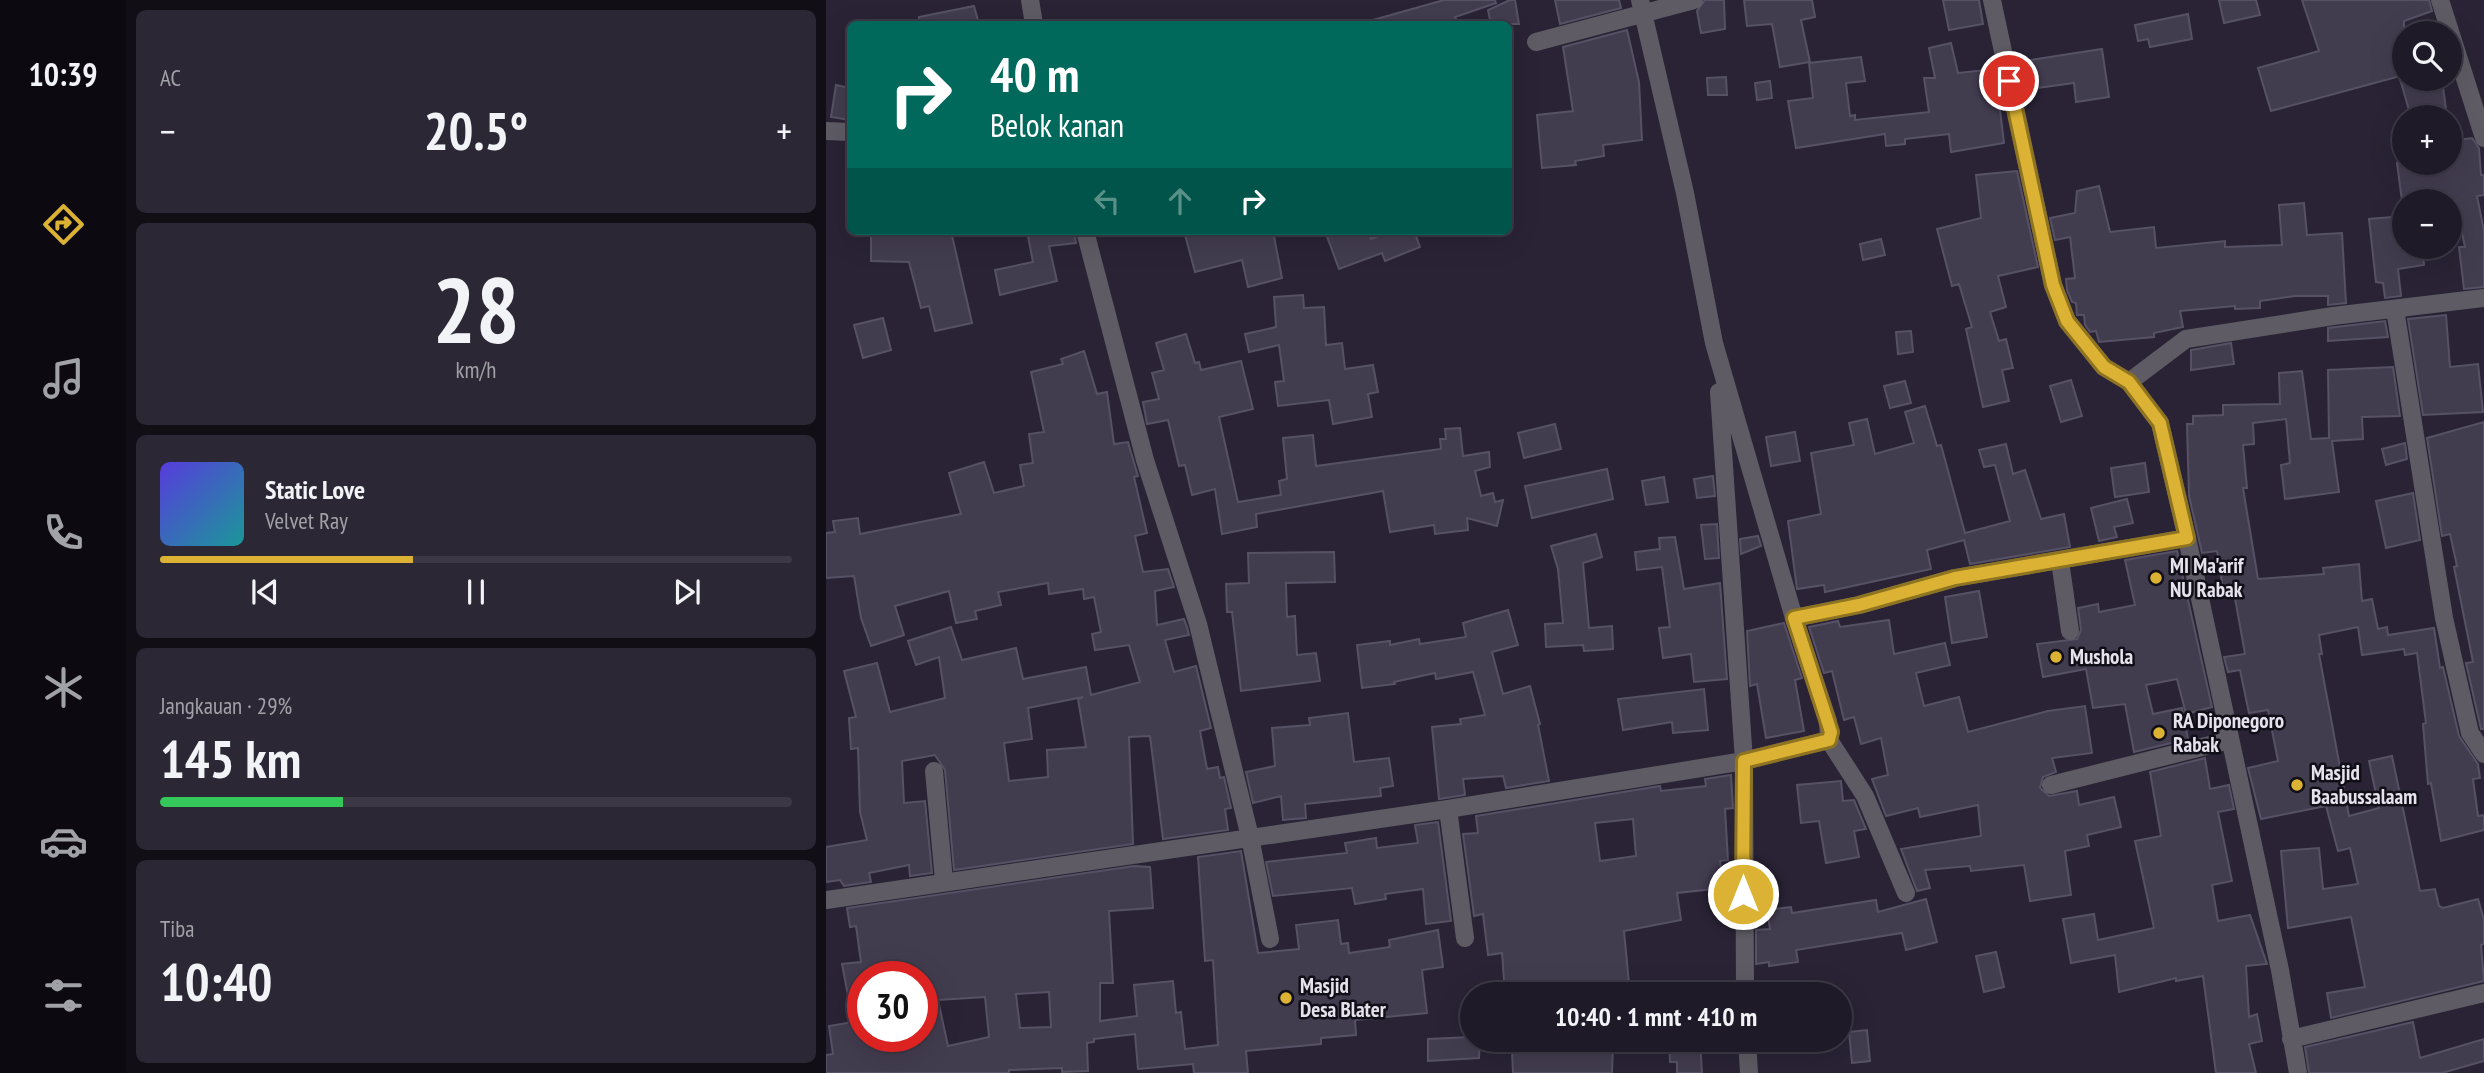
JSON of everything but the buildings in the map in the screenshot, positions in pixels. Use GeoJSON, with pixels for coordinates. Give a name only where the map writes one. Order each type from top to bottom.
{"type":"FeatureCollection","features":[{"type":"Feature","properties":{"kind":"street"},"geometry":{"type":"LineString","coordinates":[[1030,0],[1034,21]]}},
{"type":"Feature","properties":{"kind":"street"},"geometry":{"type":"LineString","coordinates":[[1536,42],[1642,8],[1694,0]]}},
{"type":"Feature","properties":{"kind":"street"},"geometry":{"type":"LineString","coordinates":[[1992,0],[2053,285],[2067,321],[2104,367],[2129,382],[2160,423],[2280,970],[2298,1073]]}},
{"type":"Feature","properties":{"kind":"street"},"geometry":{"type":"LineString","coordinates":[[2440,0],[2484,138]]}},
{"type":"Feature","properties":{"kind":"street"},"geometry":{"type":"LineString","coordinates":[[1642,8],[1685,193],[1714,343],[1724,442],[1744,761],[1745,982]]}},
{"type":"Feature","properties":{"kind":"street"},"geometry":{"type":"LineString","coordinates":[[826,131],[847,132]]}},
{"type":"Feature","properties":{"kind":"street"},"geometry":{"type":"LineString","coordinates":[[1086,235],[1145,460],[1198,624],[1250,837],[1270,939]]}},
{"type":"Feature","properties":{"kind":"street"},"geometry":{"type":"LineString","coordinates":[[2129,382],[2186,340],[2333,316],[2484,298]]}},
{"type":"Feature","properties":{"kind":"street"},"geometry":{"type":"LineString","coordinates":[[2395,309],[2444,618],[2470,733],[2484,754]]}},
{"type":"Feature","properties":{"kind":"street"},"geometry":{"type":"LineString","coordinates":[[1714,343],[1794,618],[1828,721],[1829,740],[1865,796],[1906,893]]}},
{"type":"Feature","properties":{"kind":"street"},"geometry":{"type":"LineString","coordinates":[[1794,618],[1859,605],[1955,578],[2187,538]]}},
{"type":"Feature","properties":{"kind":"street"},"geometry":{"type":"LineString","coordinates":[[2060,561],[2070,631]]}},
{"type":"Feature","properties":{"kind":"street"},"geometry":{"type":"LineString","coordinates":[[826,900],[1448,809],[1744,761],[1829,740]]}},
{"type":"Feature","properties":{"kind":"street"},"geometry":{"type":"LineString","coordinates":[[2051,785],[2230,740]]}},
{"type":"Feature","properties":{"kind":"street"},"geometry":{"type":"LineString","coordinates":[[934,771],[944,881]]}},
{"type":"Feature","properties":{"kind":"street"},"geometry":{"type":"LineString","coordinates":[[1448,809],[1465,938]]}},
{"type":"Feature","properties":{"kind":"street"},"geometry":{"type":"LineString","coordinates":[[2291,1039],[2484,993]]}},
{"type":"Feature","properties":{"kind":"street"},"geometry":{"type":"LineString","coordinates":[[1748,1052],[1749,1073]]}},
{"type":"Feature","properties":{"kind":"place","name":"MI Ma'arif NU Rabak"},"geometry":{"type":"Point","coordinates":[2156,578]}},
{"type":"Feature","properties":{"kind":"place","name":"Mushola"},"geometry":{"type":"Point","coordinates":[2056,657]}},
{"type":"Feature","properties":{"kind":"place","name":"RA Diponegoro Rabak"},"geometry":{"type":"Point","coordinates":[2159,733]}},
{"type":"Feature","properties":{"kind":"place","name":"Masjid Baabussalaam"},"geometry":{"type":"Point","coordinates":[2297,785]}},
{"type":"Feature","properties":{"kind":"place","name":"Masjid Desa Blater"},"geometry":{"type":"Point","coordinates":[1286,998]}},
{"type":"Feature","properties":{"kind":"route"},"geometry":{"type":"LineString","coordinates":[[1743,894],[1744,761],[1829,740],[1831,732],[1794,618],[1859,605],[1955,578],[2187,538],[2160,423],[2129,382],[2104,367],[2067,321],[2053,285],[2009,81]]}}]}
